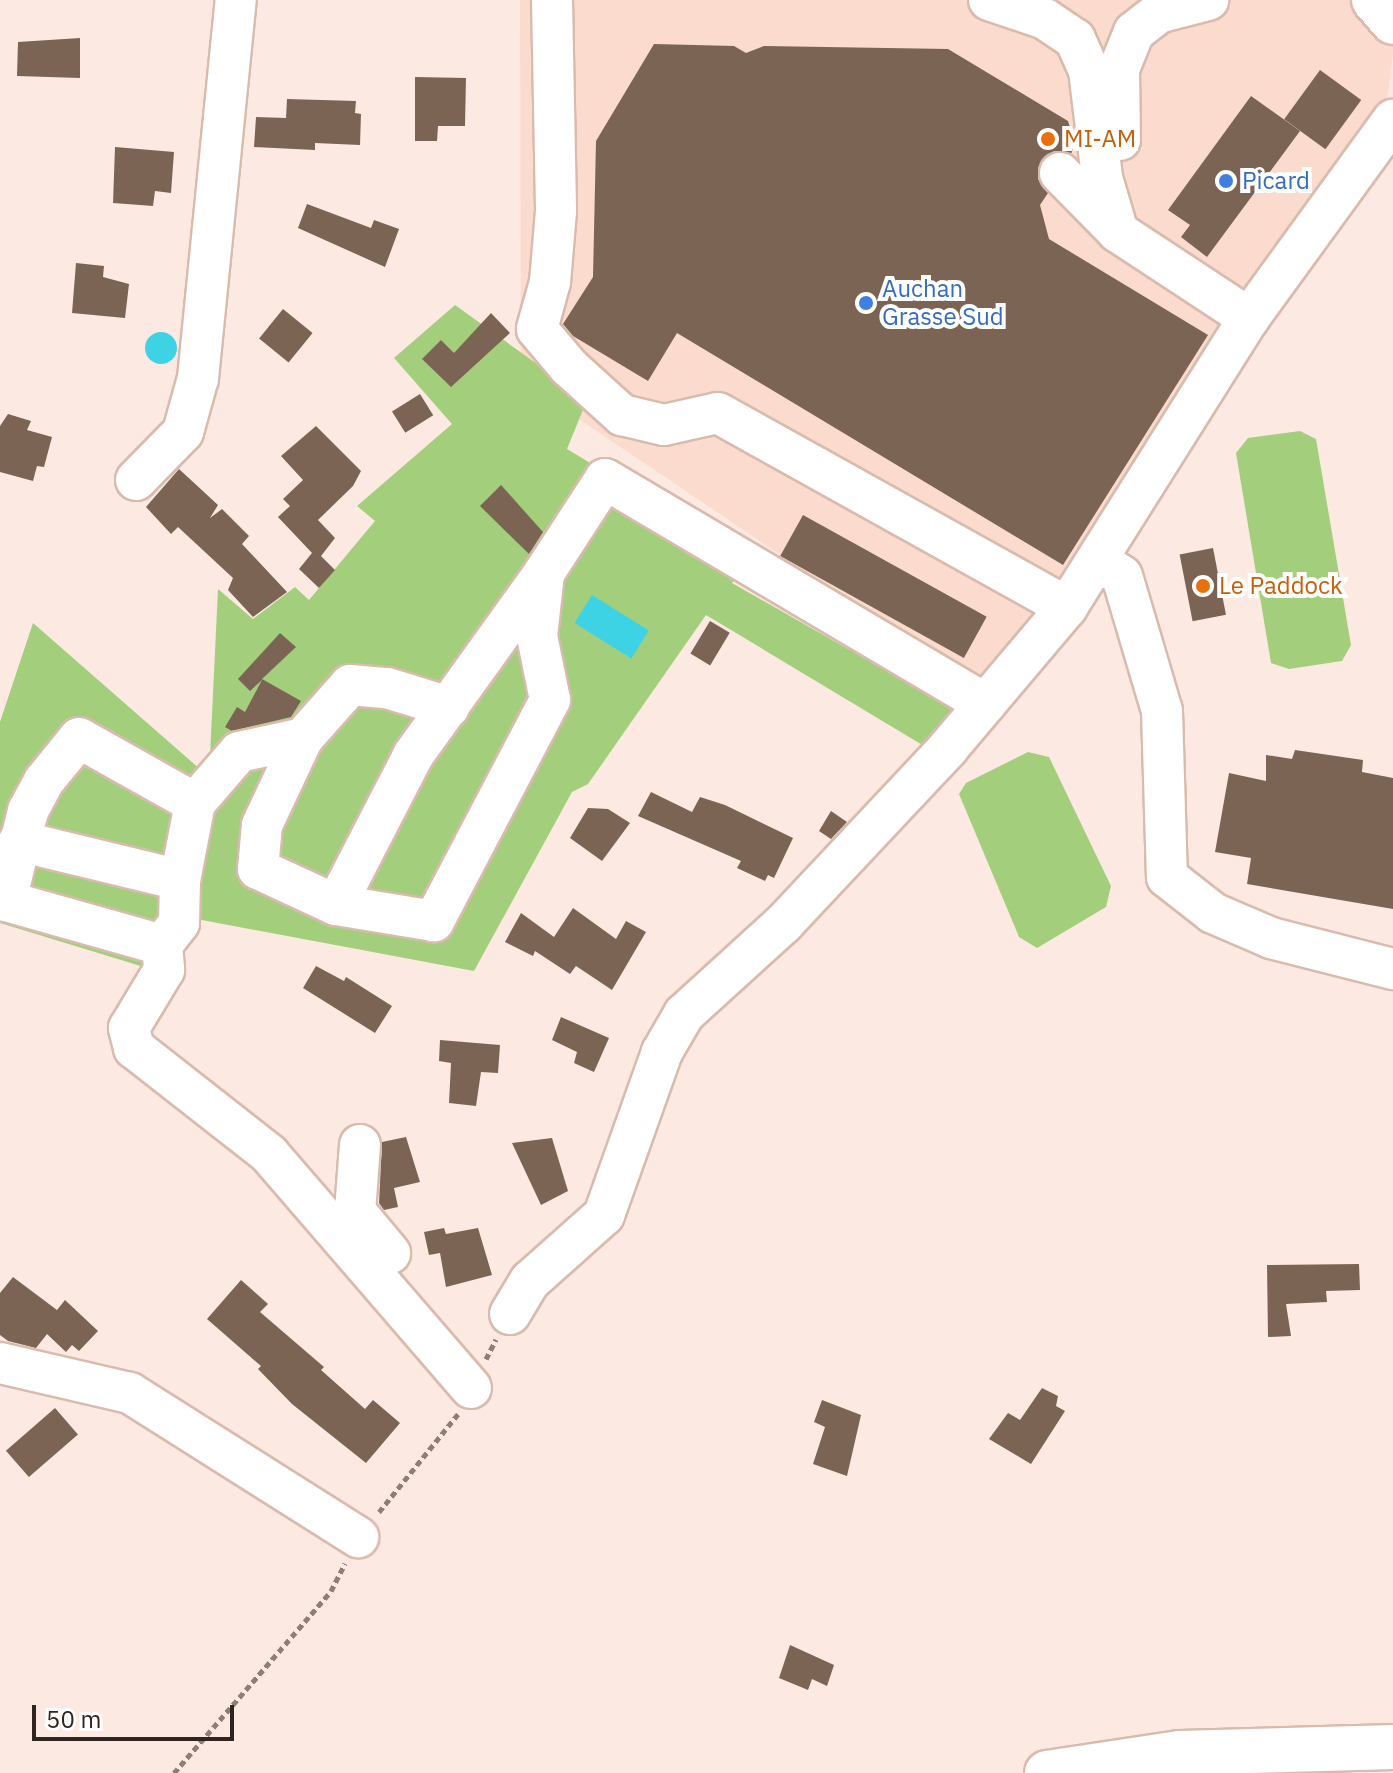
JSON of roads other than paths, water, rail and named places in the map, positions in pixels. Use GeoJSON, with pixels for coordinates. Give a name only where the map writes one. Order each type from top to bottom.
{"type":"FeatureCollection","features":[{"type":"Feature","properties":{"kind":"highway"},"geometry":{"type":"LineString","coordinates":[[1047,1773],[1180,1753],[1393,1747]]}},
{"type":"Feature","properties":{"kind":"street"},"geometry":{"type":"LineString","coordinates":[[136,480],[183,432],[198,378],[236,0]]}},
{"type":"Feature","properties":{"kind":"street"},"geometry":{"type":"LineString","coordinates":[[552,0],[556,211],[550,282],[537,329],[569,367],[622,415],[664,425],[718,413],[1067,607]]}},
{"type":"Feature","properties":{"kind":"street"},"geometry":{"type":"LineString","coordinates":[[989,0],[1045,19],[1075,39],[1089,70],[1102,178],[1118,232]]}},
{"type":"Feature","properties":{"kind":"street"},"geometry":{"type":"LineString","coordinates":[[1118,232],[1119,69],[1134,32],[1158,13],[1208,0]]}},
{"type":"Feature","properties":{"kind":"street"},"geometry":{"type":"LineString","coordinates":[[510,1314],[530,1281],[604,1215],[662,1052],[684,1014],[783,924],[985,704],[1067,607],[1099,561],[1249,318],[1393,120]]}},
{"type":"Feature","properties":{"kind":"street"},"geometry":{"type":"LineString","coordinates":[[1052,186],[1249,318]]}},
{"type":"Feature","properties":{"kind":"street"},"geometry":{"type":"LineString","coordinates":[[336,905],[414,754],[544,573],[605,479],[985,704]]}},
{"type":"Feature","properties":{"kind":"street"},"geometry":{"type":"LineString","coordinates":[[1099,561],[1122,576],[1162,711],[1167,877],[1213,913],[1271,938],[1393,969]]}},
{"type":"Feature","properties":{"kind":"street"},"geometry":{"type":"LineString","coordinates":[[449,707],[387,688],[350,685],[303,738],[262,825],[258,869],[336,905],[434,921],[550,700],[537,636],[544,573]]}},
{"type":"Feature","properties":{"kind":"street"},"geometry":{"type":"LineString","coordinates":[[162,945],[6,901],[19,841],[44,781],[79,738],[195,803]]}},
{"type":"Feature","properties":{"kind":"street"},"geometry":{"type":"LineString","coordinates":[[303,738],[239,752],[195,803],[180,880],[179,923],[162,945],[164,970],[129,1028],[134,1048],[269,1154],[477,1375],[355,1211],[360,1145]]}},
{"type":"Feature","properties":{"kind":"street"},"geometry":{"type":"LineString","coordinates":[[19,841],[180,880]]}},
{"type":"Feature","properties":{"kind":"street"},"geometry":{"type":"LineString","coordinates":[[0,1363],[130,1393],[358,1537]]}},
{"type":"Feature","properties":{"kind":"water"},"geometry":{"type":"Polygon","coordinates":[[[161,332],[172,337],[177,348],[172,359],[161,364],[150,359],[145,348],[150,337],[161,332]]]}},
{"type":"Feature","properties":{"kind":"water"},"geometry":{"type":"Polygon","coordinates":[[[592,595],[649,631],[631,658],[575,623],[592,595]]]}},
{"type":"Feature","properties":{"kind":"place","name":"MI-AM"},"geometry":{"type":"Point","coordinates":[1048,139]}},
{"type":"Feature","properties":{"kind":"place","name":"Picard"},"geometry":{"type":"Point","coordinates":[1226,181]}},
{"type":"Feature","properties":{"kind":"place","name":"Auchan Grasse Sud"},"geometry":{"type":"Point","coordinates":[866,303]}},
{"type":"Feature","properties":{"kind":"place","name":"Le Paddock"},"geometry":{"type":"Point","coordinates":[1203,586]}}]}
